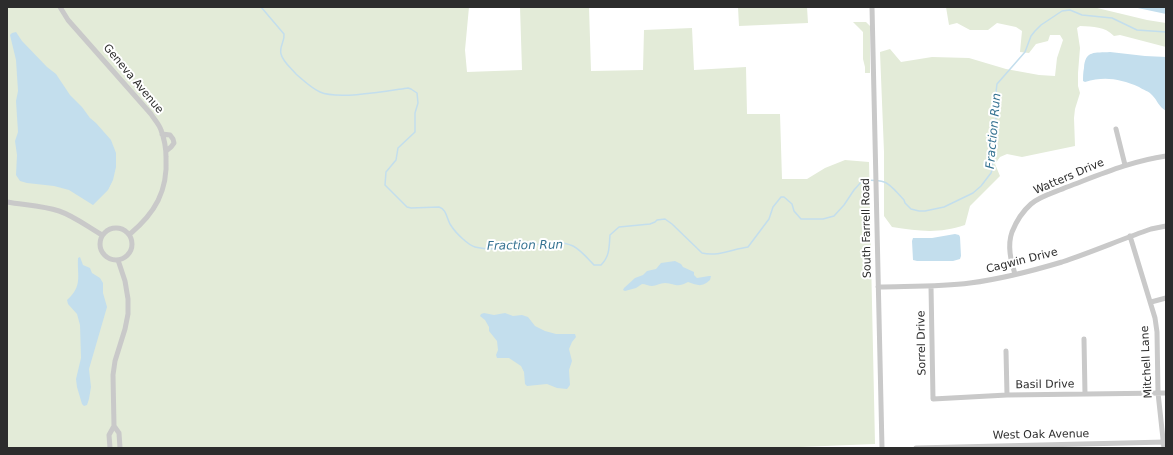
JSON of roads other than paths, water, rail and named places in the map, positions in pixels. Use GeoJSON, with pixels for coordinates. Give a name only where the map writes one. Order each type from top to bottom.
{"type":"FeatureCollection","features":[{"type":"Feature","properties":{"kind":"street","name":"Geneva Avenue"},"geometry":{"type":"LineString","coordinates":[[60,7],[68,20],[151,114],[161,130],[166,151],[167,167],[160,199],[142,224],[130,234]]}},
{"type":"Feature","properties":{"kind":"street","name":"South Farrell Road"},"geometry":{"type":"LineString","coordinates":[[872,7],[882,448]]}},
{"type":"Feature","properties":{"kind":"street"},"geometry":{"type":"LineString","coordinates":[[1116,129],[1126,166]]}},
{"type":"Feature","properties":{"kind":"street"},"geometry":{"type":"LineString","coordinates":[[162,134],[170,135],[174,143],[166,151]]}},
{"type":"Feature","properties":{"kind":"street","name":"Watters Drive"},"geometry":{"type":"LineString","coordinates":[[1015,274],[1010,254],[1012,233],[1020,218],[1031,204],[1048,195],[1109,171],[1153,158],[1166,156]]}},
{"type":"Feature","properties":{"kind":"street"},"geometry":{"type":"LineString","coordinates":[[7,202],[60,211],[102,236]]}},
{"type":"Feature","properties":{"kind":"street","name":"Cagwin Drive"},"geometry":{"type":"LineString","coordinates":[[878,287],[931,286],[968,283],[1015,274],[1063,261],[1130,236],[1166,226]]}},
{"type":"Feature","properties":{"kind":"street"},"geometry":{"type":"LineString","coordinates":[[121,228],[130,234],[133,245],[131,251],[124,259],[118,260],[108,258],[101,251],[100,240],[102,236],[110,229],[121,228]]}},
{"type":"Feature","properties":{"kind":"street","name":"Mitchell Lane"},"geometry":{"type":"LineString","coordinates":[[1130,236],[1155,318],[1157,332],[1158,393],[1164,444]]}},
{"type":"Feature","properties":{"kind":"street"},"geometry":{"type":"LineString","coordinates":[[110,448],[109,435],[114,426],[113,375],[115,361],[128,314],[128,299],[125,281],[118,260]]}},
{"type":"Feature","properties":{"kind":"street","name":"Sorrel Drive"},"geometry":{"type":"LineString","coordinates":[[931,286],[933,399]]}},
{"type":"Feature","properties":{"kind":"street"},"geometry":{"type":"LineString","coordinates":[[1151,302],[1166,298]]}},
{"type":"Feature","properties":{"kind":"street"},"geometry":{"type":"LineString","coordinates":[[1084,339],[1085,394]]}},
{"type":"Feature","properties":{"kind":"street"},"geometry":{"type":"LineString","coordinates":[[1006,351],[1006,395]]}},
{"type":"Feature","properties":{"kind":"street","name":"Basil Drive"},"geometry":{"type":"LineString","coordinates":[[933,399],[1006,395],[1166,393]]}},
{"type":"Feature","properties":{"kind":"street"},"geometry":{"type":"LineString","coordinates":[[114,426],[119,434],[120,448]]}},
{"type":"Feature","properties":{"kind":"street","name":"West Oak Avenue"},"geometry":{"type":"LineString","coordinates":[[916,448],[1164,444]]}},
{"type":"Feature","properties":{"kind":"water"},"geometry":{"type":"Polygon","coordinates":[[[1133,7],[1166,7],[1166,14],[1133,7]]]}},
{"type":"Feature","properties":{"kind":"water"},"geometry":{"type":"Polygon","coordinates":[[[16,32],[22,41],[47,67],[56,74],[70,95],[111,140],[116,153],[116,167],[113,180],[108,190],[93,205],[69,190],[54,186],[27,183],[20,181],[16,175],[17,155],[15,141],[18,132],[16,101],[18,91],[16,60],[10,35],[16,32]]]}},
{"type":"Feature","properties":{"kind":"water"},"geometry":{"type":"Polygon","coordinates":[[[1110,52],[1166,57],[1166,111],[1151,94],[1132,84],[1112,79],[1083,81],[1086,58],[1095,53],[1110,52]]]}},
{"type":"Feature","properties":{"kind":"water"},"geometry":{"type":"Polygon","coordinates":[[[955,234],[959,235],[960,237],[960,259],[953,261],[913,260],[913,238],[932,238],[955,234]]]}},
{"type":"Feature","properties":{"kind":"water"},"geometry":{"type":"Polygon","coordinates":[[[80,257],[83,265],[90,268],[92,273],[100,278],[103,283],[103,293],[107,307],[89,369],[91,387],[87,405],[84,406],[82,404],[76,379],[81,358],[80,325],[77,314],[68,304],[67,300],[72,295],[77,285],[78,258],[80,257]]]}},
{"type":"Feature","properties":{"kind":"water"},"geometry":{"type":"Polygon","coordinates":[[[675,261],[694,272],[694,275],[697,278],[711,276],[710,280],[702,285],[688,282],[679,285],[661,283],[652,286],[642,284],[636,288],[625,291],[623,290],[635,278],[643,275],[647,271],[656,269],[661,263],[675,261]]]}},
{"type":"Feature","properties":{"kind":"water"},"geometry":{"type":"Polygon","coordinates":[[[484,313],[494,315],[505,313],[513,316],[522,315],[528,317],[535,326],[545,331],[556,334],[575,334],[576,337],[569,349],[572,361],[569,370],[570,385],[567,389],[557,388],[547,384],[527,386],[525,384],[524,372],[521,366],[509,358],[497,358],[497,341],[489,331],[489,327],[485,320],[480,316],[484,313]]]}},
{"type":"Feature","properties":{"kind":"waterway","name":"Fraction Run"},"geometry":{"type":"LineString","coordinates":[[261,7],[284,34],[284,39],[281,46],[283,60],[307,84],[320,92],[350,95],[408,88],[417,93],[418,103],[415,113],[415,132],[398,148],[396,160],[386,172],[385,185],[407,207],[442,208],[456,232],[475,247],[485,249],[505,249],[547,243],[561,243],[573,246],[582,252],[594,265],[601,265],[604,262],[608,251],[610,235],[619,227],[650,224],[657,220],[665,219],[702,253],[713,254],[748,247],[769,219],[773,207],[781,197],[784,197],[792,204],[794,211],[801,219],[823,219],[834,216],[863,180],[887,183],[911,209],[925,211],[944,207],[973,193],[981,186],[991,173],[993,167],[991,149],[992,133],[996,118],[997,84],[1025,52],[1031,36],[1041,25],[1062,11],[1070,10],[1082,15],[1112,18],[1137,30],[1166,32]]}}]}
